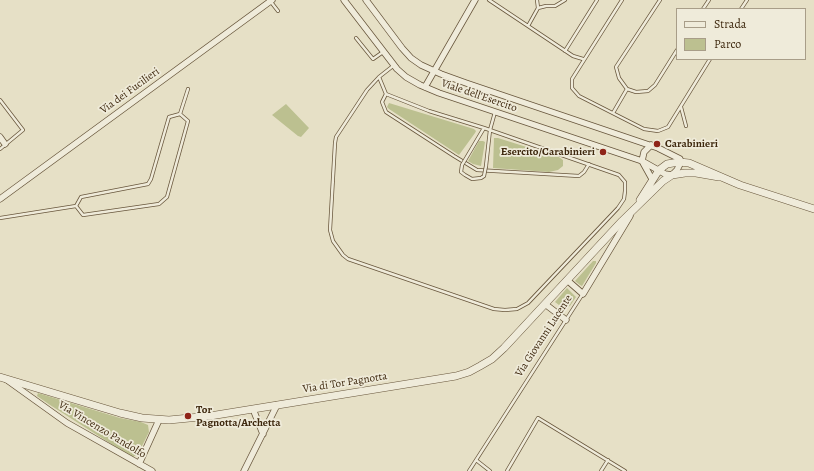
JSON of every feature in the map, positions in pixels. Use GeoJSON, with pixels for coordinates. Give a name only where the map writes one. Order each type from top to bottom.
{"type":"FeatureCollection","features":[{"type":"Feature","properties":{"kind":"street","name":"Viale dell'Esercito"},"geometry":{"type":"LineString","coordinates":[[344,0],[383,52],[406,77],[425,87],[642,161],[665,174],[672,175]]}},
{"type":"Feature","properties":{"kind":"street","name":"Viale dell'Esercito"},"geometry":{"type":"LineString","coordinates":[[366,0],[404,52],[418,63],[434,71],[651,145],[672,154],[679,158],[681,162]]}},
{"type":"Feature","properties":{"kind":"street"},"geometry":{"type":"LineString","coordinates":[[425,87],[475,0]]}},
{"type":"Feature","properties":{"kind":"street","name":"Via dei Fucilieri"},"geometry":{"type":"LineString","coordinates":[[0,200],[272,1]]}},
{"type":"Feature","properties":{"kind":"street"},"geometry":{"type":"LineString","coordinates":[[0,137],[6,144]]}},
{"type":"Feature","properties":{"kind":"street"},"geometry":{"type":"LineString","coordinates":[[651,145],[644,152],[642,161],[652,179]]}},
{"type":"Feature","properties":{"kind":"street"},"geometry":{"type":"LineString","coordinates":[[672,175],[681,162],[692,164],[719,177],[814,209]]}},
{"type":"Feature","properties":{"kind":"street","name":"Via di Tor Pagnotta"},"geometry":{"type":"LineString","coordinates":[[633,210],[659,170],[669,163],[681,162]]}},
{"type":"Feature","properties":{"kind":"street"},"geometry":{"type":"LineString","coordinates":[[672,175],[690,173],[719,177]]}},
{"type":"Feature","properties":{"kind":"street","name":"Via di Tor Pagnotta"},"geometry":{"type":"LineString","coordinates":[[2,377],[120,413],[159,420],[180,420],[441,379],[469,372],[499,353],[633,210],[661,182],[672,175]]}},
{"type":"Feature","properties":{"kind":"street","name":"Via Giovanni Lucente"},"geometry":{"type":"LineString","coordinates":[[583,294],[633,210]]}},
{"type":"Feature","properties":{"kind":"street"},"geometry":{"type":"LineString","coordinates":[[567,280],[583,294]]}},
{"type":"Feature","properties":{"kind":"street"},"geometry":{"type":"LineString","coordinates":[[545,304],[566,320]]}},
{"type":"Feature","properties":{"kind":"street","name":"Via Vincenzo Pandolfo"},"geometry":{"type":"LineString","coordinates":[[2,377],[67,423],[152,471]]}},
{"type":"Feature","properties":{"kind":"street"},"geometry":{"type":"LineString","coordinates":[[244,471],[277,405]]}},
{"type":"Feature","properties":{"kind":"street"},"geometry":{"type":"LineString","coordinates":[[253,408],[263,434]]}},
{"type":"Feature","properties":{"kind":"street"},"geometry":{"type":"LineString","coordinates":[[139,464],[159,420]]}},
{"type":"Feature","properties":{"kind":"lane"},"geometry":{"type":"LineString","coordinates":[[489,0],[576,58],[583,59]]}},
{"type":"Feature","properties":{"kind":"lane"},"geometry":{"type":"LineString","coordinates":[[528,26],[538,8],[537,0]]}},
{"type":"Feature","properties":{"kind":"lane"},"geometry":{"type":"LineString","coordinates":[[538,8],[555,6],[565,0]]}},
{"type":"Feature","properties":{"kind":"lane"},"geometry":{"type":"LineString","coordinates":[[565,51],[597,0]]}},
{"type":"Feature","properties":{"kind":"lane"},"geometry":{"type":"LineString","coordinates":[[622,0],[583,59],[572,79],[572,88],[578,96],[644,129],[658,131],[668,127],[709,60]]}},
{"type":"Feature","properties":{"kind":"lane"},"geometry":{"type":"LineString","coordinates":[[660,0],[616,67],[619,78],[627,89],[636,92],[648,91],[655,85],[676,52]]}},
{"type":"Feature","properties":{"kind":"lane"},"geometry":{"type":"LineString","coordinates":[[272,1],[278,12]]}},
{"type":"Feature","properties":{"kind":"lane"},"geometry":{"type":"LineString","coordinates":[[356,38],[372,59],[383,52]]}},
{"type":"Feature","properties":{"kind":"lane"},"geometry":{"type":"LineString","coordinates":[[379,77],[386,94],[429,111],[490,130],[619,175],[625,182],[626,190],[624,199],[618,208],[528,303],[517,309],[504,310],[494,308],[348,259],[338,250],[333,241],[330,230],[336,137],[367,90],[379,77],[394,65]]}},
{"type":"Feature","properties":{"kind":"lane"},"geometry":{"type":"LineString","coordinates":[[180,114],[188,89]]}},
{"type":"Feature","properties":{"kind":"lane"},"geometry":{"type":"LineString","coordinates":[[613,113],[627,89]]}},
{"type":"Feature","properties":{"kind":"lane"},"geometry":{"type":"LineString","coordinates":[[386,94],[382,102],[386,112],[477,170],[579,176],[584,172],[589,164]]}},
{"type":"Feature","properties":{"kind":"lane"},"geometry":{"type":"LineString","coordinates":[[0,100],[23,130],[0,149]]}},
{"type":"Feature","properties":{"kind":"lane"},"geometry":{"type":"LineString","coordinates":[[681,106],[686,126]]}},
{"type":"Feature","properties":{"kind":"lane"},"geometry":{"type":"LineString","coordinates":[[484,128],[462,165],[462,172],[465,176],[472,179],[481,178],[484,176],[490,130],[495,111]]}},
{"type":"Feature","properties":{"kind":"lane"},"geometry":{"type":"LineString","coordinates":[[76,206],[81,197],[148,184],[151,179],[169,117],[180,114]]}},
{"type":"Feature","properties":{"kind":"lane"},"geometry":{"type":"LineString","coordinates":[[76,206],[84,215],[159,204],[167,197],[188,121],[180,114]]}},
{"type":"Feature","properties":{"kind":"lane"},"geometry":{"type":"LineString","coordinates":[[0,218],[76,206]]}},
{"type":"Feature","properties":{"kind":"lane","name":"Via Giovanni Lucente"},"geometry":{"type":"LineString","coordinates":[[469,471],[583,294]]}},
{"type":"Feature","properties":{"kind":"lane"},"geometry":{"type":"LineString","coordinates":[[507,471],[538,418],[625,471]]}},
{"type":"Feature","properties":{"kind":"lane"},"geometry":{"type":"LineString","coordinates":[[476,460],[490,471]]}},
{"type":"Feature","properties":{"kind":"lane"},"geometry":{"type":"LineString","coordinates":[[601,471],[608,460]]}},
{"type":"Feature","properties":{"kind":"green space"},"geometry":{"type":"Polygon","coordinates":[[[389,103],[474,129],[476,131],[459,155],[389,109],[387,107],[389,103]]]}},
{"type":"Feature","properties":{"kind":"green space"},"geometry":{"type":"Polygon","coordinates":[[[286,104],[309,128],[301,137],[272,115],[286,104]]]}},
{"type":"Feature","properties":{"kind":"green space"},"geometry":{"type":"Polygon","coordinates":[[[494,138],[555,156],[556,155],[563,160],[563,166],[558,170],[549,172],[493,168],[494,138]]]}},
{"type":"Feature","properties":{"kind":"green space"},"geometry":{"type":"Polygon","coordinates":[[[479,141],[485,142],[481,166],[468,161],[479,141]]]}},
{"type":"Feature","properties":{"kind":"green space"},"geometry":{"type":"Polygon","coordinates":[[[593,261],[596,261],[596,263],[582,286],[575,281],[593,261]]]}},
{"type":"Feature","properties":{"kind":"green space"},"geometry":{"type":"Polygon","coordinates":[[[567,288],[576,297],[570,306],[563,308],[555,302],[567,288]]]}},
{"type":"Feature","properties":{"kind":"green space"},"geometry":{"type":"Polygon","coordinates":[[[38,393],[120,418],[141,422],[148,425],[149,432],[138,454],[133,457],[130,456],[50,405],[37,396],[38,393]]]}},
{"type":"Feature","properties":{"kind":"place","name":"Carabinieri"},"geometry":{"type":"Point","coordinates":[657,144]}},
{"type":"Feature","properties":{"kind":"place","name":"Esercito/Carabinieri"},"geometry":{"type":"Point","coordinates":[603,152]}},
{"type":"Feature","properties":{"kind":"place","name":"Tor Pagnotta/Archetta"},"geometry":{"type":"Point","coordinates":[188,416]}}]}
